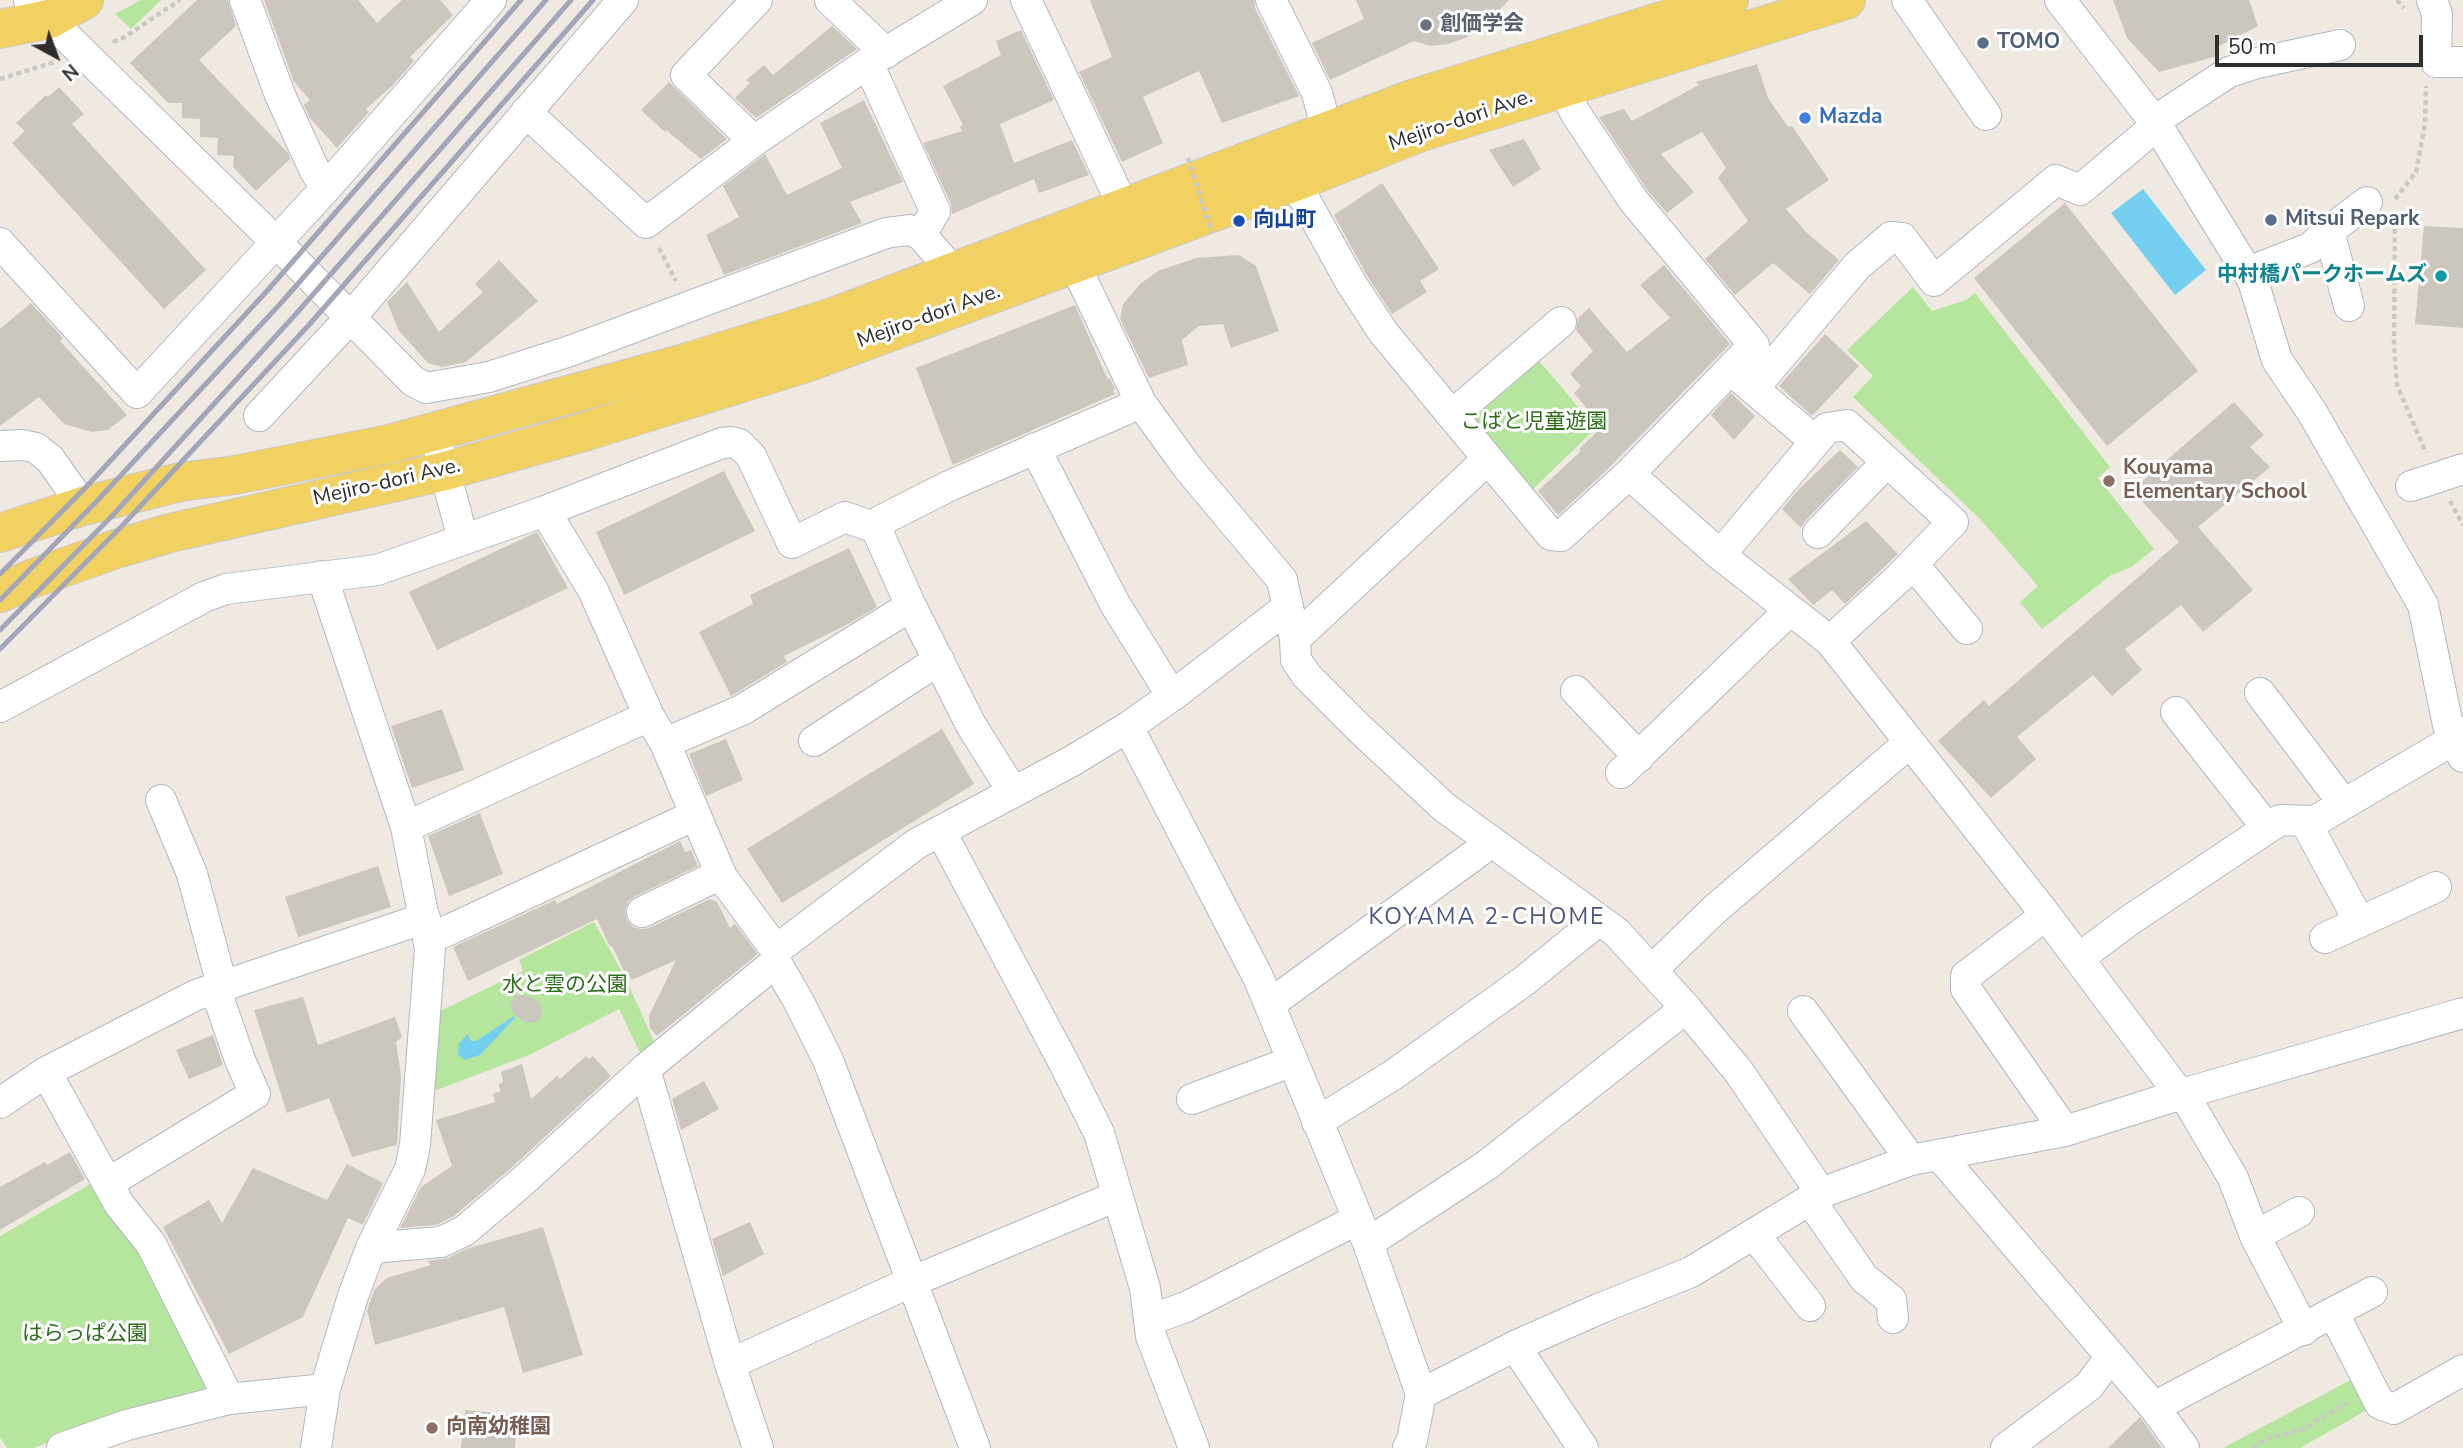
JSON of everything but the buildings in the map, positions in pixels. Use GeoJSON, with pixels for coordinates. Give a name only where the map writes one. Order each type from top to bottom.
{"type":"FeatureCollection","features":[{"type":"Feature","properties":{"kind":"main road"},"geometry":{"type":"LineString","coordinates":[[0,29],[39,10],[84,0]]}},
{"type":"Feature","properties":{"kind":"main road","name":"Mejiro-dori Ave."},"geometry":{"type":"LineString","coordinates":[[0,533],[83,506],[180,482],[235,475],[389,444],[688,362],[833,317],[1123,206],[1658,11],[1729,0]]}},
{"type":"Feature","properties":{"kind":"main road","name":"Mejiro-dori Ave."},"geometry":{"type":"LineString","coordinates":[[0,593],[31,579],[170,533],[445,471],[587,431],[806,363],[1295,182],[1421,132],[1846,0]]}},
{"type":"Feature","properties":{"kind":"street"},"geometry":{"type":"LineString","coordinates":[[244,0],[280,95],[315,171],[326,188]]}},
{"type":"Feature","properties":{"kind":"street"},"geometry":{"type":"LineString","coordinates":[[0,243],[137,393],[326,188],[492,0]]}},
{"type":"Feature","properties":{"kind":"street"},"geometry":{"type":"LineString","coordinates":[[259,416],[351,317],[623,0]]}},
{"type":"Feature","properties":{"kind":"street"},"geometry":{"type":"LineString","coordinates":[[754,141],[685,75],[757,0]]}},
{"type":"Feature","properties":{"kind":"street"},"geometry":{"type":"LineString","coordinates":[[830,0],[877,58],[935,211],[921,235]]}},
{"type":"Feature","properties":{"kind":"street"},"geometry":{"type":"LineString","coordinates":[[526,112],[646,223],[754,141],[877,58],[972,0]]}},
{"type":"Feature","properties":{"kind":"street"},"geometry":{"type":"LineString","coordinates":[[1027,0],[1123,206]]}},
{"type":"Feature","properties":{"kind":"street"},"geometry":{"type":"LineString","coordinates":[[1271,0],[1317,93],[1327,131]]}},
{"type":"Feature","properties":{"kind":"street"},"geometry":{"type":"LineString","coordinates":[[1907,0],[1986,115]]}},
{"type":"Feature","properties":{"kind":"street"},"geometry":{"type":"LineString","coordinates":[[2060,0],[2157,125],[2253,281],[2277,360],[2312,412],[2423,605],[2448,725],[2460,742],[2315,821],[2280,820],[2130,920],[2079,958]]}},
{"type":"Feature","properties":{"kind":"street"},"geometry":{"type":"LineString","coordinates":[[2432,0],[2437,14],[2437,62],[2463,62]]}},
{"type":"Feature","properties":{"kind":"street"},"geometry":{"type":"LineString","coordinates":[[39,10],[276,242],[413,381],[426,388],[489,377],[570,351],[886,233],[909,230],[921,235],[953,271]]}},
{"type":"Feature","properties":{"kind":"street"},"geometry":{"type":"LineString","coordinates":[[1754,388],[1857,266],[1891,237],[1902,238],[1934,281],[2056,180],[2080,190],[2157,125],[2165,114],[2229,72],[2340,44]]}},
{"type":"Feature","properties":{"kind":"street"},"geometry":{"type":"LineString","coordinates":[[1295,182],[1350,283],[1377,323],[1551,534],[1561,536],[1629,474],[1754,345],[1633,200],[1583,126],[1562,88]]}},
{"type":"Feature","properties":{"kind":"street"},"geometry":{"type":"LineString","coordinates":[[2248,272],[2310,248],[2367,202]]}},
{"type":"Feature","properties":{"kind":"street"},"geometry":{"type":"LineString","coordinates":[[2329,231],[2349,306]]}},
{"type":"Feature","properties":{"kind":"street"},"geometry":{"type":"LineString","coordinates":[[1074,262],[1141,403],[1188,468],[1282,580],[1295,639],[1296,660],[1307,676],[1444,807],[1616,932],[1686,1008],[1738,1072],[1864,1278],[1891,1300],[1893,1318]]}},
{"type":"Feature","properties":{"kind":"street"},"geometry":{"type":"LineString","coordinates":[[1452,415],[1561,322]]}},
{"type":"Feature","properties":{"kind":"street"},"geometry":{"type":"LineString","coordinates":[[1730,369],[1815,441]]}},
{"type":"Feature","properties":{"kind":"street"},"geometry":{"type":"LineString","coordinates":[[876,528],[880,522],[949,486],[1141,403]]}},
{"type":"Feature","properties":{"kind":"street"},"geometry":{"type":"LineString","coordinates":[[1720,555],[1827,428],[1847,425],[1953,522],[1913,564],[1830,641]]}},
{"type":"Feature","properties":{"kind":"street"},"geometry":{"type":"LineString","coordinates":[[434,431],[463,539]]}},
{"type":"Feature","properties":{"kind":"street"},"geometry":{"type":"LineString","coordinates":[[0,707],[204,597],[226,589],[377,570],[545,511],[722,443],[731,442],[739,444],[751,456],[792,543],[845,517],[876,528],[911,606],[971,725],[1013,792]]}},
{"type":"Feature","properties":{"kind":"street"},"geometry":{"type":"LineString","coordinates":[[0,446],[23,445],[36,448],[50,459],[83,506]]}},
{"type":"Feature","properties":{"kind":"street"},"geometry":{"type":"LineString","coordinates":[[1035,448],[1115,604],[1172,696]]}},
{"type":"Feature","properties":{"kind":"street"},"geometry":{"type":"LineString","coordinates":[[1295,639],[1488,459]]}},
{"type":"Feature","properties":{"kind":"street"},"geometry":{"type":"LineString","coordinates":[[1818,533],[1887,462]]}},
{"type":"Feature","properties":{"kind":"street"},"geometry":{"type":"LineString","coordinates":[[1629,474],[1720,555],[1830,641],[2046,915],[2182,1094],[2233,1178],[2255,1236],[2304,1330]]}},
{"type":"Feature","properties":{"kind":"street"},"geometry":{"type":"LineString","coordinates":[[545,511],[593,590],[649,716],[665,743],[721,874],[776,956],[828,1060],[975,1448]]}},
{"type":"Feature","properties":{"kind":"street"},"geometry":{"type":"LineString","coordinates":[[1913,564],[1967,629]]}},
{"type":"Feature","properties":{"kind":"street"},"geometry":{"type":"LineString","coordinates":[[316,1448],[325,1389],[353,1296],[371,1248],[410,1169],[415,1145],[430,949],[406,827],[322,576]]}},
{"type":"Feature","properties":{"kind":"street"},"geometry":{"type":"LineString","coordinates":[[665,743],[742,710],[911,606]]}},
{"type":"Feature","properties":{"kind":"street"},"geometry":{"type":"LineString","coordinates":[[371,1248],[441,1242],[464,1231],[776,956],[916,844],[1072,761],[1128,726],[1172,696],[1288,607]]}},
{"type":"Feature","properties":{"kind":"street"},"geometry":{"type":"LineString","coordinates":[[1576,691],[1630,765],[1790,610]]}},
{"type":"Feature","properties":{"kind":"street"},"geometry":{"type":"LineString","coordinates":[[814,741],[939,660]]}},
{"type":"Feature","properties":{"kind":"street"},"geometry":{"type":"LineString","coordinates":[[2260,693],[2344,804]]}},
{"type":"Feature","properties":{"kind":"street"},"geometry":{"type":"LineString","coordinates":[[2176,712],[2267,828]]}},
{"type":"Feature","properties":{"kind":"street"},"geometry":{"type":"LineString","coordinates":[[406,827],[649,716]]}},
{"type":"Feature","properties":{"kind":"street"},"geometry":{"type":"LineString","coordinates":[[1128,726],[1258,977],[1363,1231],[1421,1394],[1408,1448]]}},
{"type":"Feature","properties":{"kind":"street"},"geometry":{"type":"LineString","coordinates":[[1652,971],[1714,910],[1909,743]]}},
{"type":"Feature","properties":{"kind":"street"},"geometry":{"type":"LineString","coordinates":[[108,1183],[255,1094],[240,1060],[218,987],[192,874],[161,800]]}},
{"type":"Feature","properties":{"kind":"street"},"geometry":{"type":"LineString","coordinates":[[0,1103],[46,1072],[196,995],[427,928],[451,929],[695,815]]}},
{"type":"Feature","properties":{"kind":"street"},"geometry":{"type":"LineString","coordinates":[[2305,821],[2358,921]]}},
{"type":"Feature","properties":{"kind":"street"},"geometry":{"type":"LineString","coordinates":[[941,832],[1099,1133],[1145,1288],[1151,1336],[1194,1448]]}},
{"type":"Feature","properties":{"kind":"street"},"geometry":{"type":"LineString","coordinates":[[1270,1004],[1492,842]]}},
{"type":"Feature","properties":{"kind":"street"},"geometry":{"type":"LineString","coordinates":[[642,912],[721,874]]}},
{"type":"Feature","properties":{"kind":"street"},"geometry":{"type":"LineString","coordinates":[[2325,938],[2436,887]]}},
{"type":"Feature","properties":{"kind":"street"},"geometry":{"type":"LineString","coordinates":[[2046,915],[1966,976],[1966,989],[2065,1131]]}},
{"type":"Feature","properties":{"kind":"street"},"geometry":{"type":"LineString","coordinates":[[1318,1122],[1393,1075],[1492,1005],[1599,920]]}},
{"type":"Feature","properties":{"kind":"street"},"geometry":{"type":"LineString","coordinates":[[1149,1320],[1186,1307],[1363,1231],[1487,1165],[1686,1008]]}},
{"type":"Feature","properties":{"kind":"street"},"geometry":{"type":"LineString","coordinates":[[1803,1011],[1910,1160]]}},
{"type":"Feature","properties":{"kind":"street"},"geometry":{"type":"LineString","coordinates":[[1421,1394],[1515,1346],[1690,1272],[1815,1197],[1910,1160],[2065,1131],[2182,1094],[2463,1013]]}},
{"type":"Feature","properties":{"kind":"street"},"geometry":{"type":"LineString","coordinates":[[1192,1098],[1293,1061]]}},
{"type":"Feature","properties":{"kind":"street"},"geometry":{"type":"LineString","coordinates":[[645,1069],[753,1446]]}},
{"type":"Feature","properties":{"kind":"street"},"geometry":{"type":"LineString","coordinates":[[46,1072],[119,1204],[151,1244],[229,1399]]}},
{"type":"Feature","properties":{"kind":"street"},"geometry":{"type":"LineString","coordinates":[[1940,1156],[2154,1407],[2184,1448]]}},
{"type":"Feature","properties":{"kind":"street"},"geometry":{"type":"LineString","coordinates":[[730,1364],[911,1282],[1117,1196]]}},
{"type":"Feature","properties":{"kind":"street"},"geometry":{"type":"LineString","coordinates":[[2255,1236],[2300,1212]]}},
{"type":"Feature","properties":{"kind":"street"},"geometry":{"type":"LineString","coordinates":[[1754,1234],[1810,1306]]}},
{"type":"Feature","properties":{"kind":"street"},"geometry":{"type":"LineString","coordinates":[[2154,1407],[2372,1293]]}},
{"type":"Feature","properties":{"kind":"street"},"geometry":{"type":"LineString","coordinates":[[2334,1314],[2380,1404],[2394,1409],[2460,1377]]}},
{"type":"Feature","properties":{"kind":"street"},"geometry":{"type":"LineString","coordinates":[[1515,1346],[1583,1448]]}},
{"type":"Feature","properties":{"kind":"street"},"geometry":{"type":"LineString","coordinates":[[2006,1448],[2089,1387],[2110,1356]]}},
{"type":"Feature","properties":{"kind":"street"},"geometry":{"type":"LineString","coordinates":[[62,1448],[127,1426],[229,1399],[325,1389]]}},
{"type":"Feature","properties":{"kind":"path"},"geometry":{"type":"LineString","coordinates":[[2426,75],[2425,124],[2416,172],[2395,200],[2394,344],[2397,385],[2437,478],[2463,525]]}},
{"type":"Feature","properties":{"kind":"path"},"geometry":{"type":"LineString","coordinates":[[1188,158],[1212,233]]}},
{"type":"Feature","properties":{"kind":"path"},"geometry":{"type":"LineString","coordinates":[[646,223],[690,307]]}},
{"type":"Feature","properties":{"kind":"path"},"geometry":{"type":"LineString","coordinates":[[2253,1448],[2268,1438],[2303,1429],[2372,1389]]}},
{"type":"Feature","properties":{"kind":"green space"},"geometry":{"type":"Polygon","coordinates":[[[141,0],[161,0],[131,29],[115,14],[141,0]]]}},
{"type":"Feature","properties":{"kind":"green space"},"geometry":{"type":"Polygon","coordinates":[[[1913,287],[1932,311],[1966,300],[1975,293],[2110,467],[2098,478],[2154,549],[2130,568],[2111,575],[2042,629],[2020,602],[2038,586],[1980,519],[1853,397],[1873,376],[1847,350],[1913,287]]]}},
{"type":"Feature","properties":{"kind":"green space","name":"こばと児童遊園"},"geometry":{"type":"Polygon","coordinates":[[[1535,356],[1596,428],[1533,489],[1473,419],[1472,411],[1535,356]]]}},
{"type":"Feature","properties":{"kind":"green space","name":"水と雲の公園"},"geometry":{"type":"Polygon","coordinates":[[[594,922],[624,975],[657,1048],[643,1059],[619,1009],[529,1055],[434,1091],[438,1012],[523,971],[519,960],[594,922]]]}},
{"type":"Feature","properties":{"kind":"green space","name":"はらっぱ公園"},"geometry":{"type":"Polygon","coordinates":[[[94,1182],[134,1239],[206,1382],[202,1395],[122,1413],[34,1448],[7,1448],[0,1437],[0,1236],[94,1182]]]}},
{"type":"Feature","properties":{"kind":"green space"},"geometry":{"type":"Polygon","coordinates":[[[2358,1376],[2374,1406],[2300,1448],[2223,1448],[2358,1376]]]}},
{"type":"Feature","properties":{"kind":"water"},"geometry":{"type":"Polygon","coordinates":[[[2143,189],[2206,270],[2175,295],[2111,213],[2143,189]]]}},
{"type":"Feature","properties":{"kind":"water"},"geometry":{"type":"Polygon","coordinates":[[[514,1016],[480,1055],[465,1060],[458,1055],[459,1043],[468,1034],[471,1041],[476,1041],[514,1016]]]}},
{"type":"Feature","properties":{"kind":"railway"},"geometry":{"type":"LineString","coordinates":[[0,574],[88,485],[267,291],[521,0]]}},
{"type":"Feature","properties":{"kind":"railway"},"geometry":{"type":"LineString","coordinates":[[0,600],[97,501],[281,303],[546,0]]}},
{"type":"Feature","properties":{"kind":"railway"},"geometry":{"type":"LineString","coordinates":[[0,630],[112,516],[295,315],[571,0]]}},
{"type":"Feature","properties":{"kind":"railway"},"geometry":{"type":"LineString","coordinates":[[0,649],[121,527],[308,326],[593,0]]}},
{"type":"Feature","properties":{"kind":"place","name":"創価学会"},"geometry":{"type":"Point","coordinates":[1426,25]}},
{"type":"Feature","properties":{"kind":"place","name":"TOMO"},"geometry":{"type":"Point","coordinates":[1983,43]}},
{"type":"Feature","properties":{"kind":"place","name":"Mazda"},"geometry":{"type":"Point","coordinates":[1805,118]}},
{"type":"Feature","properties":{"kind":"place","name":"Mitsui Repark"},"geometry":{"type":"Point","coordinates":[2271,220]}},
{"type":"Feature","properties":{"kind":"place","name":"向山町"},"geometry":{"type":"Point","coordinates":[1239,221]}},
{"type":"Feature","properties":{"kind":"place","name":"中村橋パークホームズ"},"geometry":{"type":"Point","coordinates":[2441,276]}},
{"type":"Feature","properties":{"kind":"place","name":"Kouyama Elementary School"},"geometry":{"type":"Point","coordinates":[2109,481]}},
{"type":"Feature","properties":{"kind":"place","name":"向南幼稚園"},"geometry":{"type":"Point","coordinates":[432,1428]}},
{"type":"Feature","properties":{"kind":"district","name":"KOYAMA 2-CHOME"},"geometry":{"type":"Point","coordinates":[1487,918]}}]}
